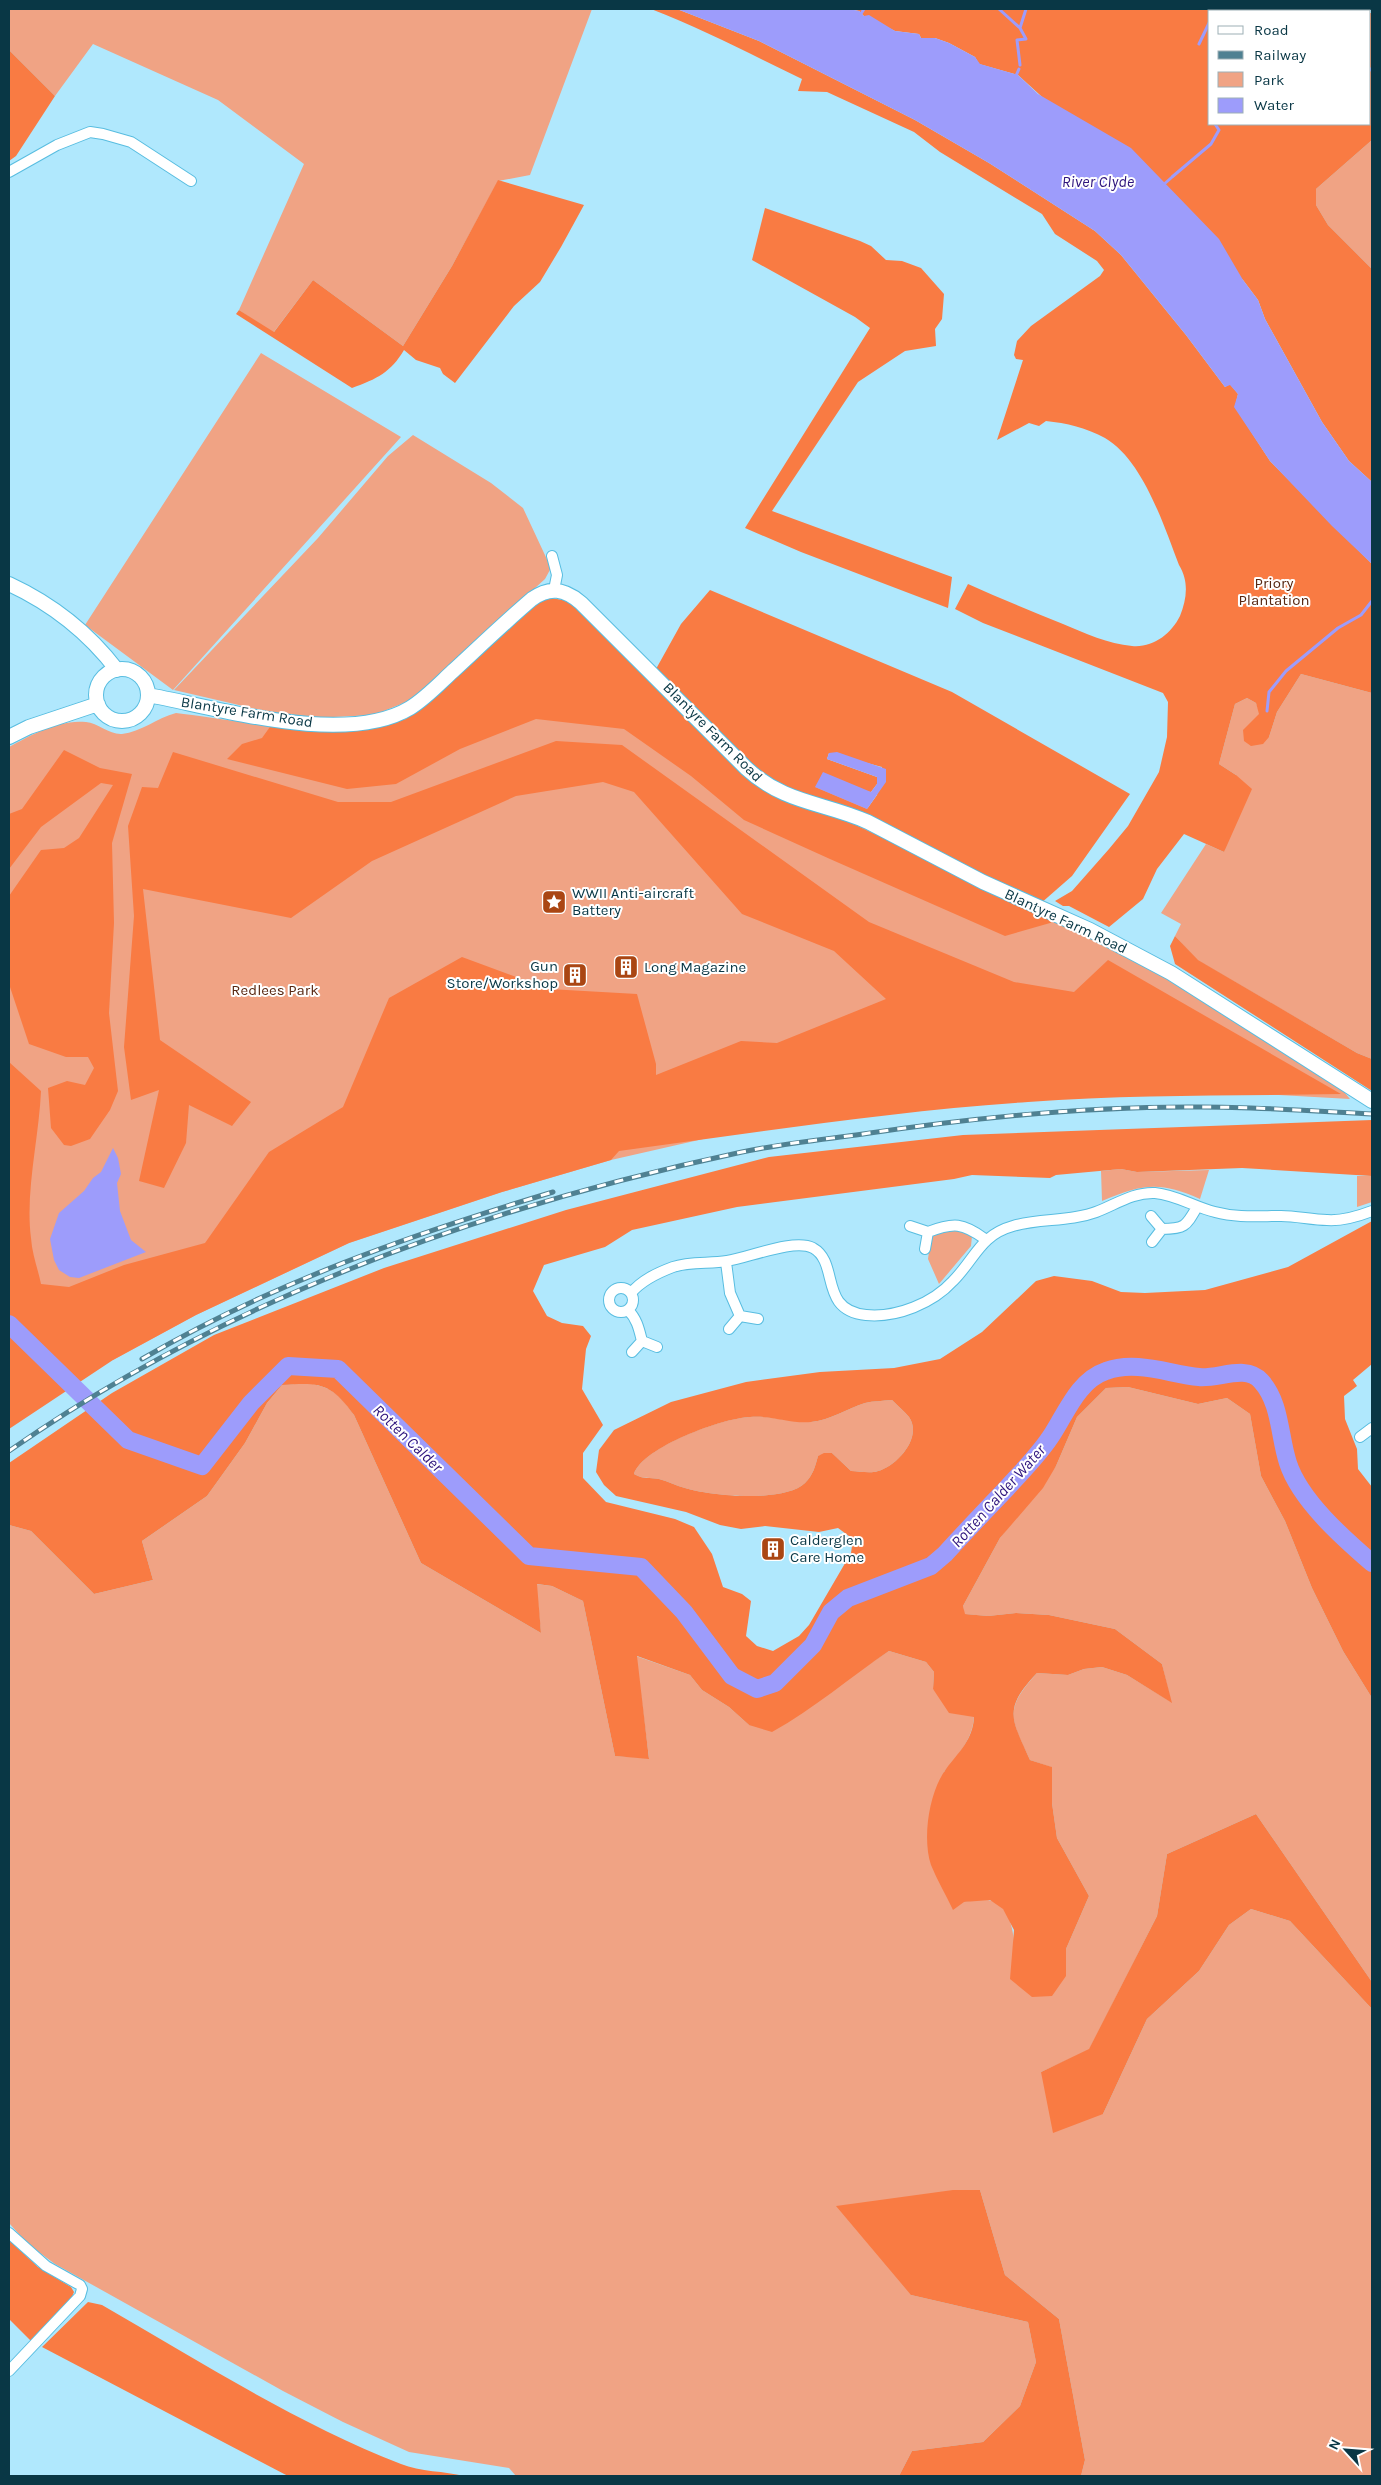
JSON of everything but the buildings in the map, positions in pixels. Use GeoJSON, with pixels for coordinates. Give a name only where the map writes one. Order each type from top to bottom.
{"type":"FeatureCollection","features":[{"type":"Feature","properties":{"kind":"main road"},"geometry":{"type":"LineString","coordinates":[[9,584],[38,598],[75,625],[102,651],[117,670]]}},
{"type":"Feature","properties":{"kind":"main road","name":"Blantyre Farm Road"},"geometry":{"type":"LineString","coordinates":[[148,695],[295,723],[340,724],[382,720],[404,711],[419,702],[540,593],[554,590],[566,593],[581,603],[746,768],[776,790],[802,801],[849,814],[868,822],[990,886],[1128,949],[1207,994],[1372,1100]]}},
{"type":"Feature","properties":{"kind":"main road"},"geometry":{"type":"LineString","coordinates":[[117,670],[126,670],[140,677],[145,683],[148,695],[145,707],[140,714],[126,721],[109,717],[98,704],[96,695],[102,679],[117,670]]}},
{"type":"Feature","properties":{"kind":"main road"},"geometry":{"type":"LineString","coordinates":[[9,737],[36,724],[98,704]]}},
{"type":"Feature","properties":{"kind":"street"},"geometry":{"type":"LineString","coordinates":[[9,172],[57,145],[90,132],[131,142],[191,181]]}},
{"type":"Feature","properties":{"kind":"street"},"geometry":{"type":"LineString","coordinates":[[552,556],[557,575],[554,590]]}},
{"type":"Feature","properties":{"kind":"street"},"geometry":{"type":"LineString","coordinates":[[631,1293],[643,1281],[676,1266],[726,1262],[778,1248],[800,1246],[813,1248],[821,1256],[840,1304],[851,1312],[881,1316],[914,1307],[935,1296],[953,1282],[985,1239],[1014,1225],[1070,1220],[1138,1195],[1153,1193],[1172,1196],[1230,1216],[1283,1216],[1329,1220],[1372,1211]]}},
{"type":"Feature","properties":{"kind":"street"},"geometry":{"type":"LineString","coordinates":[[1150,1216],[1162,1229],[1181,1229],[1188,1223],[1197,1206]]}},
{"type":"Feature","properties":{"kind":"street"},"geometry":{"type":"LineString","coordinates":[[910,1226],[928,1232],[942,1226],[957,1224],[970,1228],[985,1239]]}},
{"type":"Feature","properties":{"kind":"street"},"geometry":{"type":"LineString","coordinates":[[1152,1242],[1162,1229]]}},
{"type":"Feature","properties":{"kind":"street"},"geometry":{"type":"LineString","coordinates":[[925,1249],[928,1232]]}},
{"type":"Feature","properties":{"kind":"street"},"geometry":{"type":"LineString","coordinates":[[726,1262],[730,1293],[740,1316]]}},
{"type":"Feature","properties":{"kind":"street"},"geometry":{"type":"LineString","coordinates":[[617,1289],[625,1289],[631,1293],[633,1301],[628,1310],[623,1312],[615,1311],[610,1305],[609,1297],[617,1289]]}},
{"type":"Feature","properties":{"kind":"street"},"geometry":{"type":"LineString","coordinates":[[628,1310],[634,1316],[642,1340]]}},
{"type":"Feature","properties":{"kind":"street"},"geometry":{"type":"LineString","coordinates":[[740,1316],[758,1319]]}},
{"type":"Feature","properties":{"kind":"street"},"geometry":{"type":"LineString","coordinates":[[729,1329],[740,1316]]}},
{"type":"Feature","properties":{"kind":"street"},"geometry":{"type":"LineString","coordinates":[[642,1340],[657,1347]]}},
{"type":"Feature","properties":{"kind":"street"},"geometry":{"type":"LineString","coordinates":[[632,1352],[642,1340]]}},
{"type":"Feature","properties":{"kind":"street"},"geometry":{"type":"LineString","coordinates":[[1360,1437],[1372,1428]]}},
{"type":"Feature","properties":{"kind":"street"},"geometry":{"type":"LineString","coordinates":[[9,2233],[20,2245],[46,2266],[80,2284],[82,2289],[80,2296],[9,2371]]}},
{"type":"Feature","properties":{"kind":"green space"},"geometry":{"type":"Polygon","coordinates":[[[9,9],[592,9],[530,175],[498,181],[452,266],[403,346],[313,280],[273,333],[239,310],[304,164],[218,100],[93,44],[55,96],[9,50],[9,9]]]}},
{"type":"Feature","properties":{"kind":"green space","name":"Priory Plantation"},"geometry":{"type":"Polygon","coordinates":[[[651,9],[677,9],[759,41],[915,120],[989,163],[1095,231],[1121,255],[1186,335],[1225,387],[1230,384],[1238,394],[1235,407],[1270,461],[1372,564],[1372,693],[1301,674],[1277,712],[1269,737],[1263,744],[1251,746],[1244,741],[1243,730],[1259,714],[1256,703],[1247,698],[1235,704],[1219,764],[1252,789],[1224,852],[1184,834],[1157,869],[1143,899],[1109,927],[1069,906],[1063,906],[1055,901],[1072,891],[1128,826],[1159,772],[1167,737],[1168,702],[1163,693],[983,623],[955,609],[968,584],[1105,641],[1132,646],[1147,645],[1154,642],[1172,629],[1180,616],[1186,590],[1182,571],[1151,495],[1130,462],[1118,448],[1105,438],[1091,431],[1046,421],[1039,426],[1029,423],[997,440],[1023,360],[1016,359],[1014,355],[1017,341],[1031,326],[1100,276],[1104,270],[1097,261],[1055,234],[1042,214],[940,152],[914,132],[827,92],[798,91],[802,79],[651,9]]]}},
{"type":"Feature","properties":{"kind":"green space"},"geometry":{"type":"Polygon","coordinates":[[[849,9],[1352,10],[1208,10],[1208,125],[1371,125],[1372,13],[1372,140],[1316,189],[1316,205],[1328,225],[1372,269],[1372,482],[1349,461],[1322,422],[1265,319],[1258,300],[1243,280],[1018,75],[979,64],[975,57],[949,43],[935,38],[921,38],[919,34],[895,31],[864,16],[859,11],[849,9]]]}},
{"type":"Feature","properties":{"kind":"green space"},"geometry":{"type":"Polygon","coordinates":[[[9,50],[55,96],[16,156],[9,161],[9,50]]]}},
{"type":"Feature","properties":{"kind":"green space"},"geometry":{"type":"Polygon","coordinates":[[[1372,140],[1372,269],[1328,225],[1316,205],[1316,189],[1372,140]]]}},
{"type":"Feature","properties":{"kind":"green space"},"geometry":{"type":"Polygon","coordinates":[[[498,180],[584,205],[540,282],[514,306],[455,383],[443,374],[440,368],[416,360],[404,350],[394,364],[382,374],[352,388],[236,314],[239,310],[274,332],[313,280],[403,346],[452,266],[498,180]]]}},
{"type":"Feature","properties":{"kind":"green space"},"geometry":{"type":"Polygon","coordinates":[[[765,208],[860,241],[871,246],[886,260],[902,261],[921,268],[944,294],[942,319],[935,329],[936,346],[905,351],[858,382],[772,511],[952,577],[948,608],[801,552],[745,528],[870,328],[855,317],[752,260],[765,208]]]}},
{"type":"Feature","properties":{"kind":"green space"},"geometry":{"type":"Polygon","coordinates":[[[261,353],[401,437],[173,690],[85,625],[261,353]]]}},
{"type":"Feature","properties":{"kind":"green space"},"geometry":{"type":"Polygon","coordinates":[[[413,435],[491,483],[523,508],[551,568],[545,579],[411,700],[374,715],[313,718],[278,714],[174,690],[318,538],[388,456],[413,435]]]}},
{"type":"Feature","properties":{"kind":"green space"},"geometry":{"type":"Polygon","coordinates":[[[710,590],[952,692],[1130,794],[1072,876],[1040,904],[796,794],[756,771],[656,669],[681,624],[710,590]],[[829,753],[827,759],[877,777],[877,784],[871,792],[815,787],[867,809],[877,795],[882,767],[829,753]]]}},
{"type":"Feature","properties":{"kind":"green space"},"geometry":{"type":"Polygon","coordinates":[[[550,598],[570,601],[742,771],[1057,921],[1005,936],[830,859],[744,820],[691,776],[624,729],[536,719],[460,749],[396,784],[347,789],[227,759],[242,744],[262,738],[272,724],[337,731],[368,729],[406,719],[438,694],[538,602],[550,598]]]}},
{"type":"Feature","properties":{"kind":"green space"},"geometry":{"type":"Polygon","coordinates":[[[1301,674],[1372,693],[1372,1059],[1357,1053],[1197,960],[1175,936],[1181,924],[1161,913],[1206,844],[1224,852],[1236,775],[1219,764],[1235,704],[1247,698],[1256,703],[1269,737],[1277,712],[1301,674]]]}},
{"type":"Feature","properties":{"kind":"green space","name":"Redlees Park"},"geometry":{"type":"Polygon","coordinates":[[[663,690],[1085,934],[1177,983],[1340,1087],[1350,1099],[1170,1089],[924,1106],[747,1129],[611,1160],[502,1192],[349,1243],[196,1315],[113,1360],[9,1263],[9,747],[56,725],[86,722],[113,733],[122,734],[136,731],[176,713],[294,728],[358,729],[385,726],[406,719],[421,707],[663,690]]]}},
{"type":"Feature","properties":{"kind":"green space"},"geometry":{"type":"Polygon","coordinates":[[[556,741],[622,745],[869,922],[1014,982],[1074,992],[1108,960],[1341,1094],[1067,1099],[977,1106],[823,1123],[619,1151],[611,1160],[502,1192],[349,1243],[196,1315],[113,1360],[9,1429],[9,1062],[41,1091],[31,1184],[30,1220],[33,1250],[41,1284],[69,1287],[124,1265],[205,1243],[269,1152],[343,1107],[389,998],[462,957],[549,989],[637,994],[656,1064],[656,1075],[741,1041],[777,1043],[886,999],[834,951],[742,914],[634,792],[603,782],[516,796],[372,861],[291,918],[143,889],[160,1040],[251,1102],[232,1126],[189,1105],[186,1143],[164,1188],[139,1181],[159,1090],[131,1100],[124,1047],[134,916],[128,826],[142,787],[158,788],[173,752],[338,802],[391,802],[556,741]]]}},
{"type":"Feature","properties":{"kind":"green space"},"geometry":{"type":"Polygon","coordinates":[[[64,750],[100,768],[132,774],[112,843],[114,923],[109,1013],[118,1091],[110,1110],[90,1139],[71,1146],[64,1145],[51,1128],[48,1088],[67,1081],[85,1085],[94,1068],[88,1057],[66,1057],[29,1044],[9,984],[9,896],[41,850],[64,848],[79,838],[113,785],[101,783],[41,827],[9,869],[9,814],[22,809],[64,750]]]}},
{"type":"Feature","properties":{"kind":"green space"},"geometry":{"type":"Polygon","coordinates":[[[1175,936],[1198,960],[1357,1053],[1372,1059],[1372,1091],[1175,964],[1170,946],[1175,936]]]}},
{"type":"Feature","properties":{"kind":"green space"},"geometry":{"type":"Polygon","coordinates":[[[1372,1120],[1372,1176],[1242,1168],[1137,1172],[1121,1169],[1056,1175],[1050,1178],[972,1175],[954,1179],[737,1207],[632,1230],[605,1247],[544,1265],[533,1291],[547,1316],[562,1323],[583,1326],[591,1336],[586,1349],[582,1389],[603,1425],[583,1453],[583,1478],[606,1502],[675,1519],[694,1527],[712,1554],[723,1587],[742,1594],[751,1601],[746,1636],[757,1646],[773,1651],[799,1636],[809,1625],[851,1553],[853,1539],[838,1528],[819,1532],[765,1526],[741,1529],[720,1525],[686,1512],[616,1496],[604,1485],[596,1472],[599,1450],[614,1430],[671,1402],[746,1382],[820,1372],[894,1368],[940,1359],[982,1332],[1036,1281],[1054,1276],[1092,1281],[1121,1292],[1145,1293],[1205,1290],[1288,1267],[1372,1221],[1372,1364],[1353,1380],[1357,1386],[1344,1396],[1345,1419],[1357,1449],[1358,1469],[1372,1487],[1372,1698],[1343,1651],[1312,1588],[1285,1521],[1261,1476],[1250,1414],[1227,1398],[1198,1404],[1128,1387],[1106,1388],[1077,1417],[1056,1466],[1043,1488],[1000,1538],[963,1606],[965,1614],[988,1616],[1016,1613],[1049,1615],[1115,1629],[1162,1664],[1172,1703],[1127,1675],[1102,1667],[1084,1669],[1068,1675],[1037,1673],[1026,1685],[1015,1705],[1015,1724],[1030,1760],[1052,1767],[1052,1803],[1057,1838],[1089,1896],[1066,1949],[1066,1976],[1052,1996],[1032,1997],[1010,1979],[1014,1930],[1003,1909],[990,1900],[964,1902],[953,1910],[931,1865],[928,1854],[927,1829],[931,1802],[940,1779],[968,1739],[974,1717],[949,1713],[933,1689],[934,1672],[926,1662],[889,1651],[803,1713],[772,1732],[749,1725],[729,1707],[702,1690],[690,1675],[637,1656],[649,1759],[615,1756],[583,1601],[552,1586],[537,1584],[541,1633],[421,1563],[354,1415],[338,1396],[324,1387],[306,1384],[282,1385],[267,1403],[245,1443],[207,1496],[142,1541],[153,1580],[94,1594],[31,1531],[9,1525],[9,1463],[112,1393],[214,1335],[384,1268],[566,1210],[769,1157],[963,1135],[1372,1120]],[[892,1400],[865,1403],[818,1421],[796,1422],[750,1417],[704,1428],[668,1444],[652,1454],[640,1464],[634,1474],[644,1478],[655,1478],[696,1491],[746,1496],[781,1493],[795,1489],[808,1480],[818,1456],[824,1453],[832,1453],[851,1471],[875,1472],[885,1468],[900,1457],[906,1450],[913,1433],[909,1417],[892,1400]]]}},
{"type":"Feature","properties":{"kind":"green space"},"geometry":{"type":"Polygon","coordinates":[[[1121,1169],[1137,1172],[1209,1170],[1200,1199],[1173,1189],[1151,1187],[1129,1191],[1102,1201],[1101,1171],[1121,1169]]]}},
{"type":"Feature","properties":{"kind":"green space"},"geometry":{"type":"Polygon","coordinates":[[[1357,1176],[1372,1176],[1372,1202],[1357,1207],[1357,1176]]]}},
{"type":"Feature","properties":{"kind":"green space"},"geometry":{"type":"Polygon","coordinates":[[[960,1229],[972,1236],[971,1246],[939,1284],[928,1259],[931,1237],[944,1231],[960,1229]]]}},
{"type":"Feature","properties":{"kind":"green space"},"geometry":{"type":"Polygon","coordinates":[[[307,1383],[329,1389],[344,1402],[354,1415],[421,1563],[541,1633],[536,1584],[552,1586],[583,1601],[615,1756],[649,1758],[636,1656],[690,1675],[702,1690],[729,1707],[749,1725],[848,1678],[889,1651],[926,1662],[934,1672],[933,1689],[974,1716],[968,1739],[944,1772],[964,1902],[988,1900],[995,1902],[1005,1911],[1009,1918],[1014,1945],[1066,1976],[1066,1949],[1089,1896],[1057,1838],[1052,1803],[1051,1767],[1030,1760],[1015,1724],[1015,1705],[1026,1685],[1037,1673],[1068,1675],[1084,1669],[1102,1667],[1127,1675],[1171,1702],[1162,1664],[1115,1629],[1049,1615],[1016,1613],[988,1616],[964,1614],[963,1606],[1000,1538],[1056,1466],[1077,1417],[1106,1388],[1128,1387],[1198,1404],[1227,1398],[1250,1414],[1261,1476],[1285,1521],[1312,1588],[1343,1651],[1372,1698],[1372,1982],[1256,1814],[1167,1854],[1157,1916],[1089,2050],[1041,2072],[1103,2114],[1147,2019],[1199,1971],[1229,1925],[1251,1909],[1290,1921],[1372,2009],[1372,2476],[1081,2476],[1085,2460],[1059,2319],[1005,2275],[980,2190],[911,2295],[1028,2322],[1036,2362],[1020,2406],[983,2442],[912,2451],[899,2476],[516,2476],[509,2468],[409,2452],[343,2422],[283,2391],[55,2264],[28,2244],[9,2223],[9,1525],[31,1531],[94,1594],[153,1580],[142,1541],[207,1496],[245,1443],[267,1403],[282,1385],[307,1383]]]}},
{"type":"Feature","properties":{"kind":"green space"},"geometry":{"type":"Polygon","coordinates":[[[892,1400],[909,1417],[913,1433],[906,1450],[900,1457],[885,1468],[875,1472],[851,1471],[832,1453],[818,1456],[810,1477],[805,1483],[795,1489],[781,1493],[746,1496],[696,1491],[655,1478],[644,1478],[634,1474],[640,1464],[667,1444],[703,1428],[750,1417],[818,1421],[865,1403],[892,1400]]]}},
{"type":"Feature","properties":{"kind":"green space"},"geometry":{"type":"Polygon","coordinates":[[[1256,1814],[1372,1982],[1372,2009],[1290,1921],[1251,1909],[1229,1925],[1199,1971],[1147,2019],[1103,2114],[1053,2133],[1041,2072],[1089,2049],[1157,1916],[1167,1854],[1256,1814]]]}},
{"type":"Feature","properties":{"kind":"green space"},"geometry":{"type":"Polygon","coordinates":[[[953,2190],[980,2190],[1005,2275],[1059,2319],[1085,2460],[1081,2476],[899,2476],[912,2451],[983,2442],[1020,2406],[1036,2362],[1028,2322],[911,2295],[836,2206],[953,2190]]]}},
{"type":"Feature","properties":{"kind":"green space"},"geometry":{"type":"Polygon","coordinates":[[[9,2240],[38,2267],[71,2287],[74,2292],[71,2299],[32,2342],[9,2319],[9,2240]]]}},
{"type":"Feature","properties":{"kind":"green space"},"geometry":{"type":"Polygon","coordinates":[[[88,2302],[102,2305],[248,2390],[362,2448],[408,2467],[464,2476],[288,2476],[42,2347],[88,2302]]]}},
{"type":"Feature","properties":{"kind":"water","name":"River Clyde"},"geometry":{"type":"Polygon","coordinates":[[[677,9],[849,9],[859,11],[864,16],[869,15],[895,31],[919,34],[921,38],[935,38],[949,43],[975,57],[980,64],[1018,75],[1038,94],[1131,148],[1219,239],[1243,280],[1258,300],[1265,319],[1322,422],[1349,461],[1372,482],[1372,564],[1332,526],[1270,461],[1234,407],[1238,394],[1230,385],[1225,387],[1186,335],[1121,255],[1095,231],[989,163],[915,120],[759,41],[677,9]]]}},
{"type":"Feature","properties":{"kind":"water"},"geometry":{"type":"Polygon","coordinates":[[[837,752],[886,769],[886,782],[867,809],[815,787],[823,772],[871,792],[877,784],[877,777],[827,759],[829,753],[837,752]]]}},
{"type":"Feature","properties":{"kind":"water"},"geometry":{"type":"Polygon","coordinates":[[[113,1148],[118,1158],[121,1174],[117,1183],[120,1211],[131,1240],[146,1252],[79,1278],[70,1277],[59,1270],[54,1260],[50,1239],[59,1213],[84,1191],[93,1178],[101,1172],[113,1148]]]}},
{"type":"Feature","properties":{"kind":"waterway"},"geometry":{"type":"LineString","coordinates":[[859,17],[864,9]]}},
{"type":"Feature","properties":{"kind":"waterway"},"geometry":{"type":"LineString","coordinates":[[999,9],[1020,28]]}},
{"type":"Feature","properties":{"kind":"waterway"},"geometry":{"type":"LineString","coordinates":[[1020,65],[1017,40],[1026,39],[1020,28],[1026,9]]}},
{"type":"Feature","properties":{"kind":"waterway"},"geometry":{"type":"LineString","coordinates":[[1199,44],[1208,25]]}},
{"type":"Feature","properties":{"kind":"waterway"},"geometry":{"type":"LineString","coordinates":[[1015,78],[1019,69]]}},
{"type":"Feature","properties":{"kind":"waterway"},"geometry":{"type":"LineString","coordinates":[[1172,177],[1211,144],[1219,130],[1216,125]]}},
{"type":"Feature","properties":{"kind":"waterway"},"geometry":{"type":"LineString","coordinates":[[1162,186],[1171,178]]}},
{"type":"Feature","properties":{"kind":"waterway"},"geometry":{"type":"LineString","coordinates":[[1267,711],[1269,692],[1286,671],[1338,628],[1361,615],[1372,601]]}},
{"type":"Feature","properties":{"kind":"waterway","name":"Rotten Calder"},"geometry":{"type":"LineString","coordinates":[[9,1324],[128,1440],[202,1466],[251,1403],[288,1366],[338,1369],[529,1556],[641,1567],[684,1612],[732,1676],[757,1689],[775,1683],[813,1645],[831,1612],[848,1598],[931,1566],[945,1554],[1037,1455],[1048,1441],[1075,1397],[1088,1381],[1097,1375],[1117,1368],[1141,1367],[1199,1377],[1232,1373],[1248,1373],[1255,1376],[1268,1390],[1272,1399],[1279,1420],[1288,1463],[1302,1491],[1324,1518],[1372,1563]]}},
{"type":"Feature","properties":{"kind":"railway"},"geometry":{"type":"LineString","coordinates":[[9,1451],[93,1396],[179,1347],[269,1304],[360,1265],[454,1230],[549,1200],[645,1174],[785,1144],[942,1123],[1028,1114],[1157,1107],[1264,1108],[1372,1114]]}},
{"type":"Feature","properties":{"kind":"railway"},"geometry":{"type":"LineString","coordinates":[[142,1359],[240,1307],[291,1284],[447,1225],[553,1192]]}},
{"type":"Feature","properties":{"kind":"place","name":"WWII Anti-aircraft Battery"},"geometry":{"type":"Point","coordinates":[554,902]}},
{"type":"Feature","properties":{"kind":"place","name":"Long Magazine"},"geometry":{"type":"Point","coordinates":[626,967]}},
{"type":"Feature","properties":{"kind":"place","name":"Gun Store/Workshop"},"geometry":{"type":"Point","coordinates":[575,975]}},
{"type":"Feature","properties":{"kind":"place","name":"Calderglen Care Home"},"geometry":{"type":"Point","coordinates":[773,1549]}},
{"type":"Feature","properties":{"kind":"water label","name":"Rotten Calder Water"},"geometry":{"type":"Point","coordinates":[998,1496]}}]}
